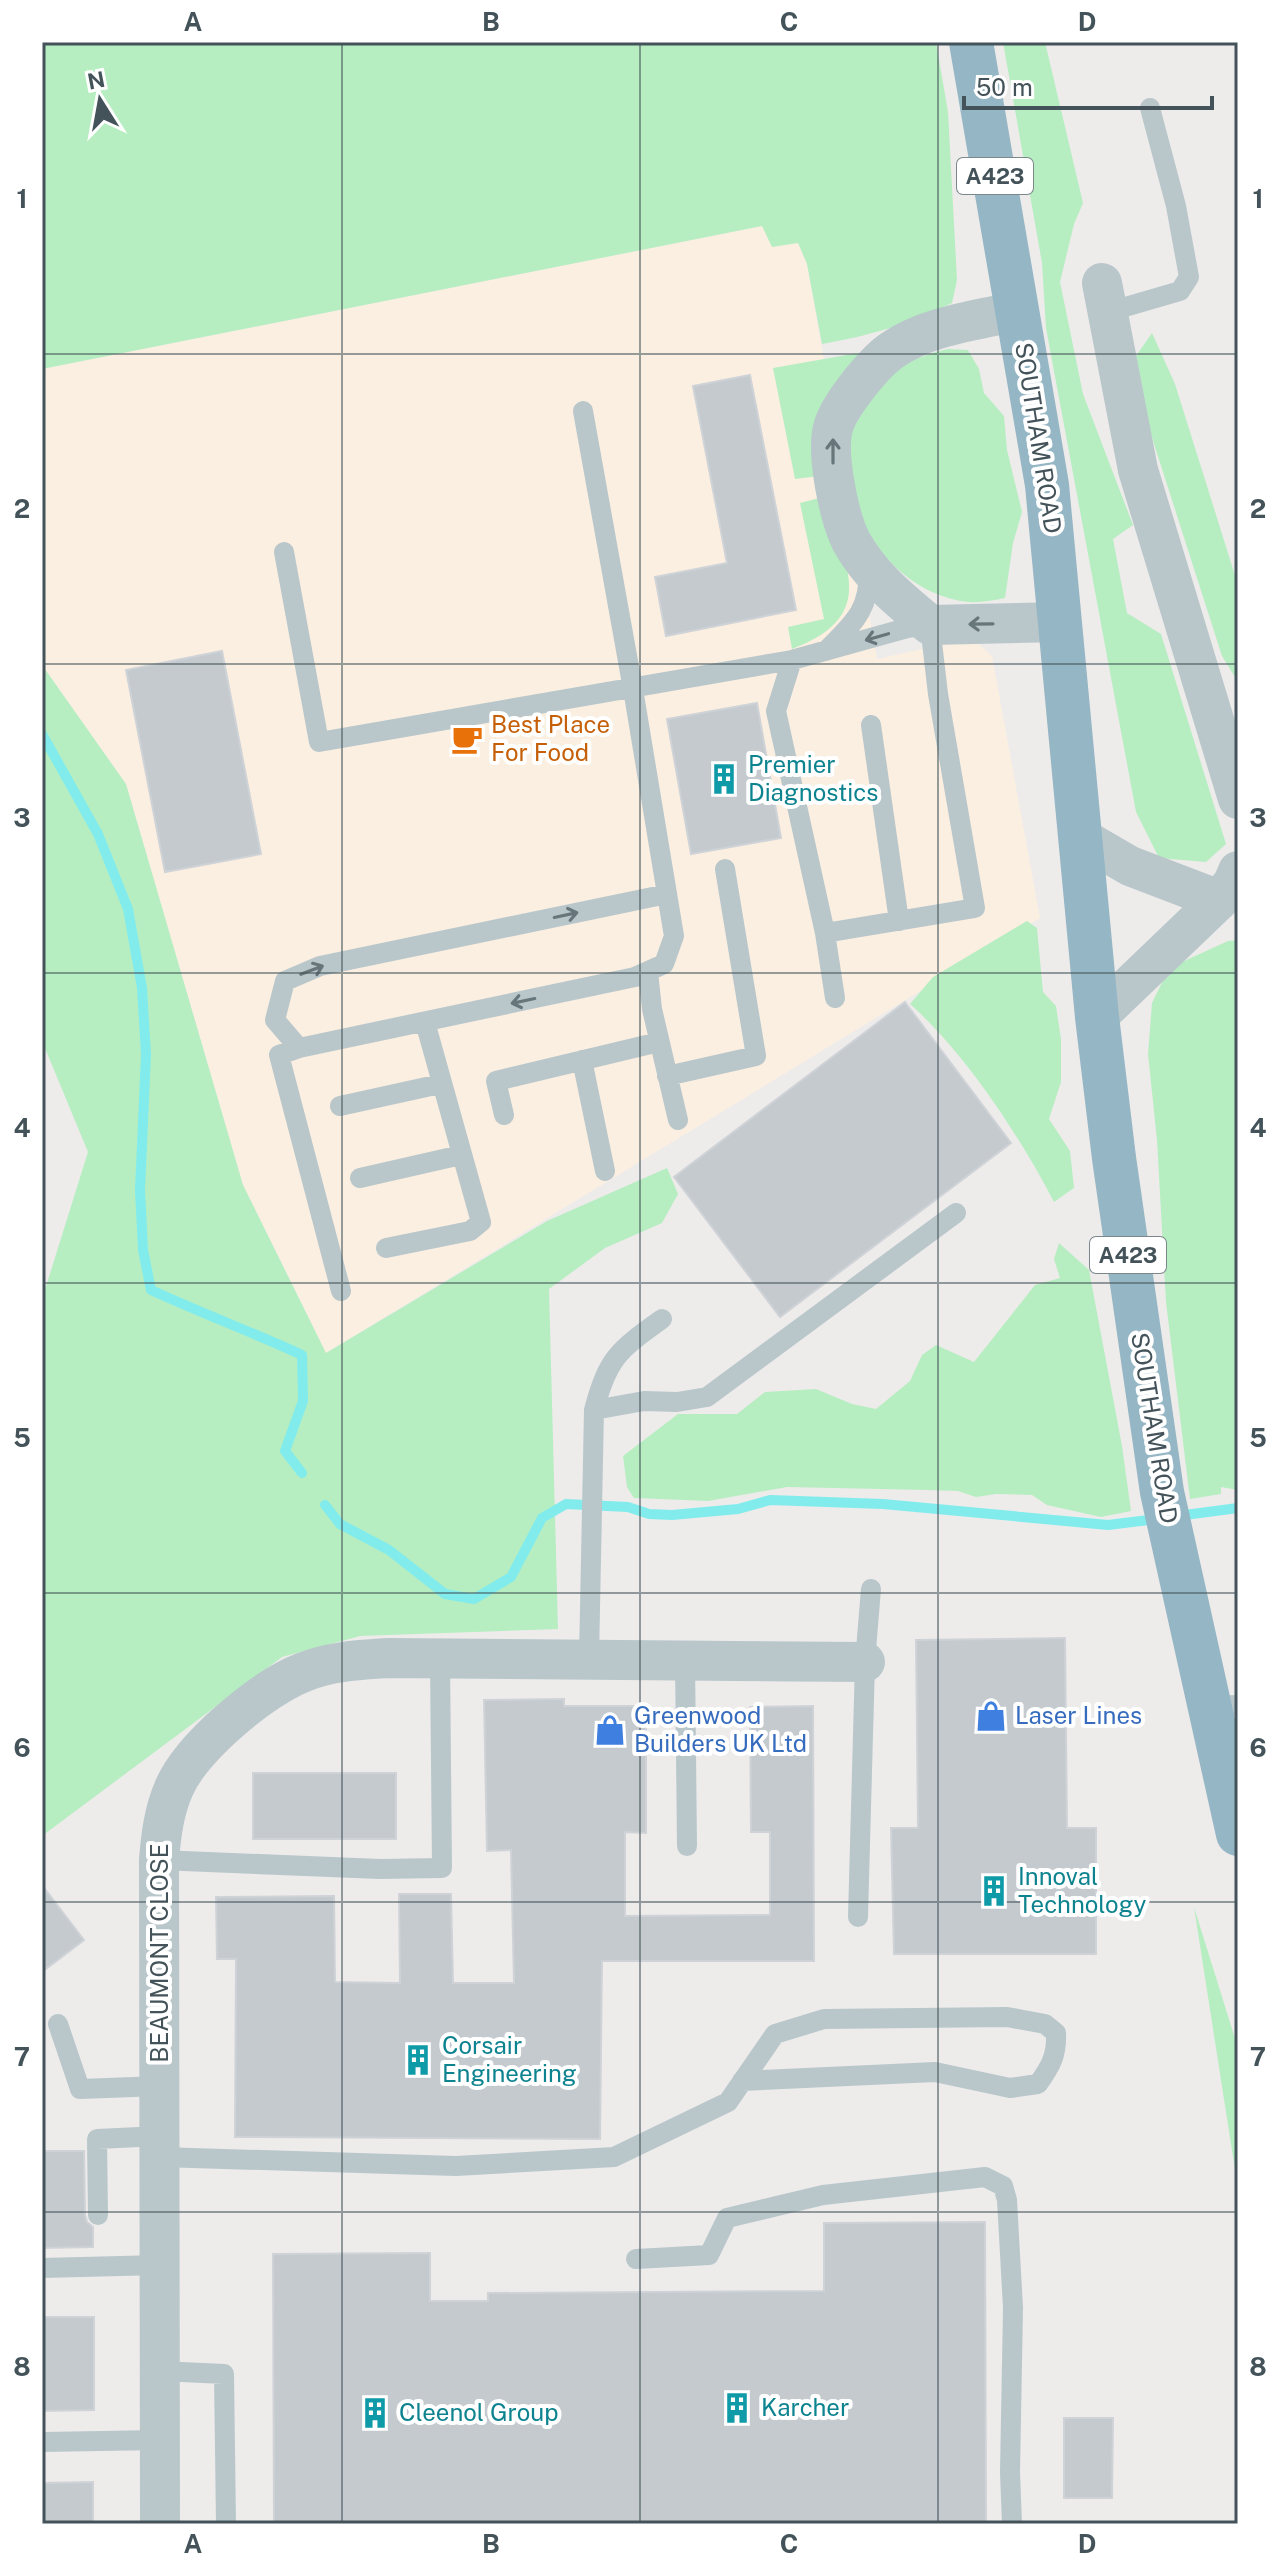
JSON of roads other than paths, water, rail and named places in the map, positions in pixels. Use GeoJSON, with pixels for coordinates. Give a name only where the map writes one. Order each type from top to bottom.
{"type":"FeatureCollection","features":[{"type":"Feature","properties":{"kind":"highway","name":"SOUTHAM ROAD"},"geometry":{"type":"LineString","coordinates":[[971,42],[1047,485],[1097,1017],[1162,1492],[1171,1540],[1223,1706],[1238,1834]]}},
{"type":"Feature","properties":{"kind":"street"},"geometry":{"type":"LineString","coordinates":[[1105,298],[1138,470],[1230,744],[1238,799]]}},
{"type":"Feature","properties":{"kind":"street"},"geometry":{"type":"LineString","coordinates":[[1018,311],[924,334],[891,351],[862,378],[833,428],[833,485],[851,540],[886,588],[930,625],[1059,622]]}},
{"type":"Feature","properties":{"kind":"street"},"geometry":{"type":"LineString","coordinates":[[1080,837],[1130,866],[1232,885]]}},
{"type":"Feature","properties":{"kind":"street"},"geometry":{"type":"LineString","coordinates":[[1097,1017],[1232,885]]}},
{"type":"Feature","properties":{"kind":"street","name":"BEAUMONT CLOSE"},"geometry":{"type":"LineString","coordinates":[[160,2524],[159,1860],[162,1826],[174,1787],[193,1759],[228,1723],[267,1690],[304,1671],[343,1661],[589,1658],[865,1662]]}},
{"type":"Feature","properties":{"kind":"lane"},"geometry":{"type":"LineString","coordinates":[[1105,298],[1180,291],[1189,277],[1176,206],[1150,108]]}},
{"type":"Feature","properties":{"kind":"lane"},"geometry":{"type":"LineString","coordinates":[[341,1291],[279,1055],[299,1048],[635,977],[664,964],[674,936],[583,411]]}},
{"type":"Feature","properties":{"kind":"lane"},"geometry":{"type":"LineString","coordinates":[[284,552],[319,742],[792,660],[907,628],[930,625],[938,694],[975,908],[825,933]]}},
{"type":"Feature","properties":{"kind":"lane"},"geometry":{"type":"LineString","coordinates":[[826,651],[860,617],[869,594],[869,565]]}},
{"type":"Feature","properties":{"kind":"lane"},"geometry":{"type":"LineString","coordinates":[[792,660],[776,711],[825,933],[835,998]]}},
{"type":"Feature","properties":{"kind":"lane"},"geometry":{"type":"LineString","coordinates":[[871,725],[899,921]]}},
{"type":"Feature","properties":{"kind":"lane"},"geometry":{"type":"LineString","coordinates":[[667,1076],[756,1056],[725,869]]}},
{"type":"Feature","properties":{"kind":"lane"},"geometry":{"type":"LineString","coordinates":[[299,1048],[275,1020],[285,981],[320,966],[667,894]]}},
{"type":"Feature","properties":{"kind":"lane"},"geometry":{"type":"LineString","coordinates":[[648,972],[659,1042],[678,1120]]}},
{"type":"Feature","properties":{"kind":"lane"},"geometry":{"type":"LineString","coordinates":[[386,1248],[470,1231],[481,1222],[425,1022]]}},
{"type":"Feature","properties":{"kind":"lane"},"geometry":{"type":"LineString","coordinates":[[504,1115],[496,1081],[659,1042]]}},
{"type":"Feature","properties":{"kind":"lane"},"geometry":{"type":"LineString","coordinates":[[582,1060],[605,1171]]}},
{"type":"Feature","properties":{"kind":"lane"},"geometry":{"type":"LineString","coordinates":[[340,1106],[440,1084]]}},
{"type":"Feature","properties":{"kind":"lane"},"geometry":{"type":"LineString","coordinates":[[360,1178],[461,1155]]}},
{"type":"Feature","properties":{"kind":"lane"},"geometry":{"type":"LineString","coordinates":[[594,1410],[644,1401],[677,1402],[707,1397],[956,1213]]}},
{"type":"Feature","properties":{"kind":"lane"},"geometry":{"type":"LineString","coordinates":[[589,1658],[594,1410],[603,1377],[623,1347],[662,1319]]}},
{"type":"Feature","properties":{"kind":"lane"},"geometry":{"type":"LineString","coordinates":[[858,1917],[865,1662],[871,1589]]}},
{"type":"Feature","properties":{"kind":"lane"},"geometry":{"type":"LineString","coordinates":[[159,1860],[380,1869],[442,1868],[440,1658]]}},
{"type":"Feature","properties":{"kind":"lane"},"geometry":{"type":"LineString","coordinates":[[685,1659],[687,1846]]}},
{"type":"Feature","properties":{"kind":"lane"},"geometry":{"type":"LineString","coordinates":[[98,2215],[97,2139],[456,2166],[614,2157],[728,2102],[742,2081],[775,2034],[824,2019],[1007,2017],[1045,2024],[1056,2033],[1057,2051],[1038,2084],[1010,2088],[935,2072],[742,2081]]}},
{"type":"Feature","properties":{"kind":"lane"},"geometry":{"type":"LineString","coordinates":[[58,2024],[80,2089],[160,2086]]}},
{"type":"Feature","properties":{"kind":"lane"},"geometry":{"type":"LineString","coordinates":[[636,2259],[709,2255],[727,2218],[823,2195],[985,2177],[1003,2186],[1007,2200],[1013,2308],[1012,2524]]}},
{"type":"Feature","properties":{"kind":"lane"},"geometry":{"type":"LineString","coordinates":[[42,2268],[160,2265]]}},
{"type":"Feature","properties":{"kind":"lane"},"geometry":{"type":"LineString","coordinates":[[160,2371],[224,2374],[226,2524]]}},
{"type":"Feature","properties":{"kind":"lane"},"geometry":{"type":"LineString","coordinates":[[42,2442],[160,2440]]}},
{"type":"Feature","properties":{"kind":"waterway"},"geometry":{"type":"LineString","coordinates":[[42,734],[98,834],[128,909],[142,988],[146,1054],[140,1190],[143,1250],[151,1290],[302,1355],[303,1401],[285,1451],[302,1473]]}},
{"type":"Feature","properties":{"kind":"waterway"},"geometry":{"type":"LineString","coordinates":[[325,1505],[340,1524],[389,1550],[445,1594],[474,1599],[511,1577],[542,1518],[566,1504],[628,1507],[649,1514],[672,1515],[738,1509],[770,1500],[883,1504],[1108,1525],[1157,1519]]}},
{"type":"Feature","properties":{"kind":"waterway"},"geometry":{"type":"LineString","coordinates":[[1177,1516],[1238,1508]]}},
{"type":"Feature","properties":{"kind":"place","name":"Best Place For Food"},"geometry":{"type":"Point","coordinates":[467,739]}},
{"type":"Feature","properties":{"kind":"place","name":"Premier Diagnostics"},"geometry":{"type":"Point","coordinates":[724,779]}},
{"type":"Feature","properties":{"kind":"place","name":"Laser Lines"},"geometry":{"type":"Point","coordinates":[991,1716]}},
{"type":"Feature","properties":{"kind":"place","name":"Greenwood Builders UK Ltd"},"geometry":{"type":"Point","coordinates":[610,1730]}},
{"type":"Feature","properties":{"kind":"place","name":"Innoval Technology"},"geometry":{"type":"Point","coordinates":[994,1891]}},
{"type":"Feature","properties":{"kind":"place","name":"Corsair Engineering"},"geometry":{"type":"Point","coordinates":[418,2060]}},
{"type":"Feature","properties":{"kind":"place","name":"Karcher"},"geometry":{"type":"Point","coordinates":[737,2408]}},
{"type":"Feature","properties":{"kind":"place","name":"Cleenol Group"},"geometry":{"type":"Point","coordinates":[375,2413]}}]}
